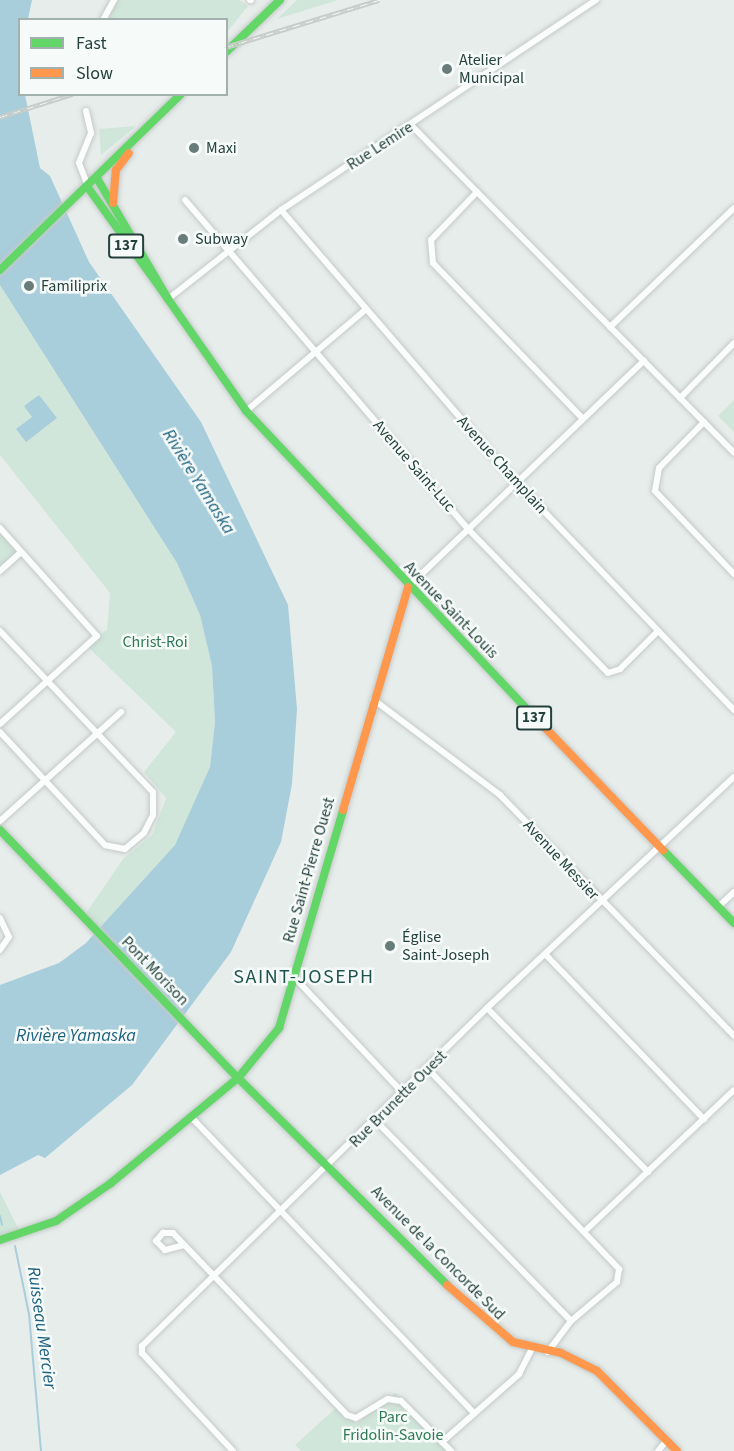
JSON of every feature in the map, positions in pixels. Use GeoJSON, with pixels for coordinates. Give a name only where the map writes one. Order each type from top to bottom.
{"type":"FeatureCollection","features":[{"type":"Feature","properties":{"kind":"street"},"geometry":{"type":"LineString","coordinates":[[105,18],[114,0]]}},
{"type":"Feature","properties":{"kind":"street"},"geometry":{"type":"LineString","coordinates":[[228,50],[280,0]]}},
{"type":"Feature","properties":{"kind":"street","name":"Rue Lemire"},"geometry":{"type":"LineString","coordinates":[[168,298],[281,210],[596,0]]}},
{"type":"Feature","properties":{"kind":"street"},"geometry":{"type":"LineString","coordinates":[[0,270],[89,189],[179,96]]}},
{"type":"Feature","properties":{"kind":"street","name":"Avenue Saint-Louis"},"geometry":{"type":"LineString","coordinates":[[86,111],[91,133],[79,163],[89,189],[246,411],[408,587],[734,923]]}},
{"type":"Feature","properties":{"kind":"street"},"geometry":{"type":"LineString","coordinates":[[115,211],[116,170],[156,118]]}},
{"type":"Feature","properties":{"kind":"street"},"geometry":{"type":"LineString","coordinates":[[411,125],[734,453]]}},
{"type":"Feature","properties":{"kind":"street","name":"Avenue Saint-Louis"},"geometry":{"type":"LineString","coordinates":[[98,180],[168,298]]}},
{"type":"Feature","properties":{"kind":"street"},"geometry":{"type":"LineString","coordinates":[[477,192],[431,240],[433,263],[583,418]]}},
{"type":"Feature","properties":{"kind":"street","name":"Avenue Saint-Luc"},"geometry":{"type":"LineString","coordinates":[[185,200],[469,530],[608,673],[620,669],[658,631]]}},
{"type":"Feature","properties":{"kind":"street"},"geometry":{"type":"LineString","coordinates":[[610,327],[734,208]]}},
{"type":"Feature","properties":{"kind":"street","name":"Avenue Champlain"},"geometry":{"type":"LineString","coordinates":[[281,210],[364,311],[517,483],[734,710]]}},
{"type":"Feature","properties":{"kind":"street"},"geometry":{"type":"LineString","coordinates":[[246,411],[364,311]]}},
{"type":"Feature","properties":{"kind":"street"},"geometry":{"type":"LineString","coordinates":[[680,398],[734,343]]}},
{"type":"Feature","properties":{"kind":"street"},"geometry":{"type":"LineString","coordinates":[[408,587],[644,361]]}},
{"type":"Feature","properties":{"kind":"street"},"geometry":{"type":"LineString","coordinates":[[704,422],[659,468],[656,491],[734,574]]}},
{"type":"Feature","properties":{"kind":"street"},"geometry":{"type":"LineString","coordinates":[[0,528],[96,636],[0,724]]}},
{"type":"Feature","properties":{"kind":"street"},"geometry":{"type":"LineString","coordinates":[[0,571],[21,552]]}},
{"type":"Feature","properties":{"kind":"street","name":"Rue Saint-Pierre Ouest"},"geometry":{"type":"LineString","coordinates":[[0,1240],[56,1221],[193,1119],[238,1078],[279,1028],[408,587]]}},
{"type":"Feature","properties":{"kind":"street"},"geometry":{"type":"LineString","coordinates":[[0,631],[153,792],[155,801],[144,833],[133,845],[105,844],[0,732]]}},
{"type":"Feature","properties":{"kind":"street","name":"Avenue Messier"},"geometry":{"type":"LineString","coordinates":[[374,699],[500,795],[601,904],[734,1036]]}},
{"type":"Feature","properties":{"kind":"street"},"geometry":{"type":"LineString","coordinates":[[0,821],[121,712]]}},
{"type":"Feature","properties":{"kind":"street","name":"Rue Brunette Ouest"},"geometry":{"type":"LineString","coordinates":[[233,1451],[142,1353],[142,1346],[212,1275],[282,1214],[404,1094],[487,1008],[601,904],[734,777]]}},
{"type":"Feature","properties":{"kind":"street","name":"Pont Morison"},"geometry":{"type":"LineString","coordinates":[[0,830],[200,1039]]}},
{"type":"Feature","properties":{"kind":"street"},"geometry":{"type":"LineString","coordinates":[[718,907],[734,892]]}},
{"type":"Feature","properties":{"kind":"street"},"geometry":{"type":"LineString","coordinates":[[0,918],[9,937],[0,950]]}},
{"type":"Feature","properties":{"kind":"street"},"geometry":{"type":"LineString","coordinates":[[546,955],[704,1119]]}},
{"type":"Feature","properties":{"kind":"street"},"geometry":{"type":"LineString","coordinates":[[294,977],[404,1094]]}},
{"type":"Feature","properties":{"kind":"street"},"geometry":{"type":"LineString","coordinates":[[487,1008],[648,1172]]}},
{"type":"Feature","properties":{"kind":"street","name":"Avenue de la Concorde Sud"},"geometry":{"type":"LineString","coordinates":[[200,1039],[492,1329],[532,1349],[548,1352],[597,1371],[677,1451]]}},
{"type":"Feature","properties":{"kind":"street"},"geometry":{"type":"LineString","coordinates":[[428,1069],[586,1230],[619,1269],[617,1282],[571,1321],[548,1352]]}},
{"type":"Feature","properties":{"kind":"street"},"geometry":{"type":"LineString","coordinates":[[586,1230],[734,1090]]}},
{"type":"Feature","properties":{"kind":"street"},"geometry":{"type":"LineString","coordinates":[[193,1119],[474,1413]]}},
{"type":"Feature","properties":{"kind":"street"},"geometry":{"type":"LineString","coordinates":[[376,1121],[571,1321]]}},
{"type":"Feature","properties":{"kind":"street"},"geometry":{"type":"LineString","coordinates":[[184,1245],[347,1415],[356,1418],[388,1399],[401,1401],[451,1451]]}},
{"type":"Feature","properties":{"kind":"street"},"geometry":{"type":"LineString","coordinates":[[442,1442],[519,1374],[532,1349]]}},
{"type":"Feature","properties":{"kind":"street"},"geometry":{"type":"LineString","coordinates":[[658,1451],[667,1440]]}},
{"type":"Feature","properties":{"kind":"green space"},"geometry":{"type":"Polygon","coordinates":[[[118,0],[239,0],[248,6],[228,31],[228,18],[109,18],[118,0]]]}},
{"type":"Feature","properties":{"kind":"green space"},"geometry":{"type":"Polygon","coordinates":[[[297,0],[338,0],[277,19],[297,0]]]}},
{"type":"Feature","properties":{"kind":"green space"},"geometry":{"type":"Polygon","coordinates":[[[136,126],[101,155],[99,129],[136,126]]]}},
{"type":"Feature","properties":{"kind":"green space","name":"Christ-Roi"},"geometry":{"type":"Polygon","coordinates":[[[0,285],[177,563],[200,615],[212,666],[215,722],[210,767],[190,815],[175,845],[99,932],[84,916],[123,859],[152,835],[166,798],[144,772],[176,732],[88,647],[107,629],[110,593],[0,455],[0,285]]]}},
{"type":"Feature","properties":{"kind":"green space"},"geometry":{"type":"Polygon","coordinates":[[[734,400],[734,432],[718,416],[734,400]]]}},
{"type":"Feature","properties":{"kind":"green space"},"geometry":{"type":"Polygon","coordinates":[[[0,525],[24,551],[0,573],[0,525]]]}},
{"type":"Feature","properties":{"kind":"green space"},"geometry":{"type":"Polygon","coordinates":[[[0,1192],[21,1234],[0,1240],[0,1192]]]}},
{"type":"Feature","properties":{"kind":"green space","name":"Parc Fridolin-Savoie"},"geometry":{"type":"Polygon","coordinates":[[[395,1393],[454,1451],[301,1451],[295,1445],[338,1406],[356,1424],[395,1393]]]}},
{"type":"Feature","properties":{"kind":"water","name":"Rivière Yamaska"},"geometry":{"type":"Polygon","coordinates":[[[0,0],[32,0],[28,18],[18,18],[18,96],[25,96],[40,168],[50,176],[89,262],[201,422],[288,605],[297,709],[292,784],[281,842],[231,952],[132,1085],[45,1158],[38,1155],[0,1175],[0,985],[59,963],[86,943],[175,845],[210,767],[215,722],[212,666],[200,615],[177,563],[0,285],[0,0]]]}},
{"type":"Feature","properties":{"kind":"water"},"geometry":{"type":"Polygon","coordinates":[[[39,395],[57,418],[26,442],[16,429],[32,417],[24,406],[39,395]]]}},
{"type":"Feature","properties":{"kind":"waterway","name":"Ruisseau Mercier"},"geometry":{"type":"LineString","coordinates":[[0,1216],[2,1225]]}},
{"type":"Feature","properties":{"kind":"waterway","name":"Ruisseau Mercier"},"geometry":{"type":"LineString","coordinates":[[15,1246],[29,1314],[41,1451]]}},
{"type":"Feature","properties":{"kind":"railway"},"geometry":{"type":"LineString","coordinates":[[228,46],[379,0]]}},
{"type":"Feature","properties":{"kind":"railway"},"geometry":{"type":"LineString","coordinates":[[0,117],[66,96]]}},
{"type":"Feature","properties":{"kind":"traffic: fast"},"geometry":{"type":"LineString","coordinates":[[228,50],[280,0]]}},
{"type":"Feature","properties":{"kind":"traffic: fast"},"geometry":{"type":"LineString","coordinates":[[0,270],[179,96]]}},
{"type":"Feature","properties":{"kind":"traffic: fast"},"geometry":{"type":"LineString","coordinates":[[98,180],[168,299],[246,411],[530,712]]}},
{"type":"Feature","properties":{"kind":"traffic: fast"},"geometry":{"type":"LineString","coordinates":[[89,189],[168,299]]}},
{"type":"Feature","properties":{"kind":"traffic: fast"},"geometry":{"type":"LineString","coordinates":[[0,1240],[56,1221],[111,1183],[238,1078],[279,1028],[343,810]]}},
{"type":"Feature","properties":{"kind":"traffic: fast"},"geometry":{"type":"LineString","coordinates":[[0,830],[238,1078],[447,1285]]}},
{"type":"Feature","properties":{"kind":"traffic: fast"},"geometry":{"type":"LineString","coordinates":[[663,850],[734,923]]}},
{"type":"Feature","properties":{"kind":"traffic: slow"},"geometry":{"type":"LineString","coordinates":[[113,203],[116,170],[129,153]]}},
{"type":"Feature","properties":{"kind":"traffic: slow"},"geometry":{"type":"LineString","coordinates":[[343,810],[408,587]]}},
{"type":"Feature","properties":{"kind":"traffic: slow"},"geometry":{"type":"LineString","coordinates":[[530,712],[663,850]]}},
{"type":"Feature","properties":{"kind":"traffic: slow"},"geometry":{"type":"LineString","coordinates":[[447,1285],[513,1342],[561,1353],[597,1371],[677,1451]]}},
{"type":"Feature","properties":{"kind":"place","name":"Atelier Municipal"},"geometry":{"type":"Point","coordinates":[447,69]}},
{"type":"Feature","properties":{"kind":"place","name":"Maxi"},"geometry":{"type":"Point","coordinates":[194,148]}},
{"type":"Feature","properties":{"kind":"place","name":"Subway"},"geometry":{"type":"Point","coordinates":[183,239]}},
{"type":"Feature","properties":{"kind":"place","name":"Familiprix"},"geometry":{"type":"Point","coordinates":[29,286]}},
{"type":"Feature","properties":{"kind":"place","name":"Église Saint-Joseph"},"geometry":{"type":"Point","coordinates":[390,946]}},
{"type":"Feature","properties":{"kind":"district","name":"SAINT-JOSEPH"},"geometry":{"type":"Point","coordinates":[304,977]}}]}
